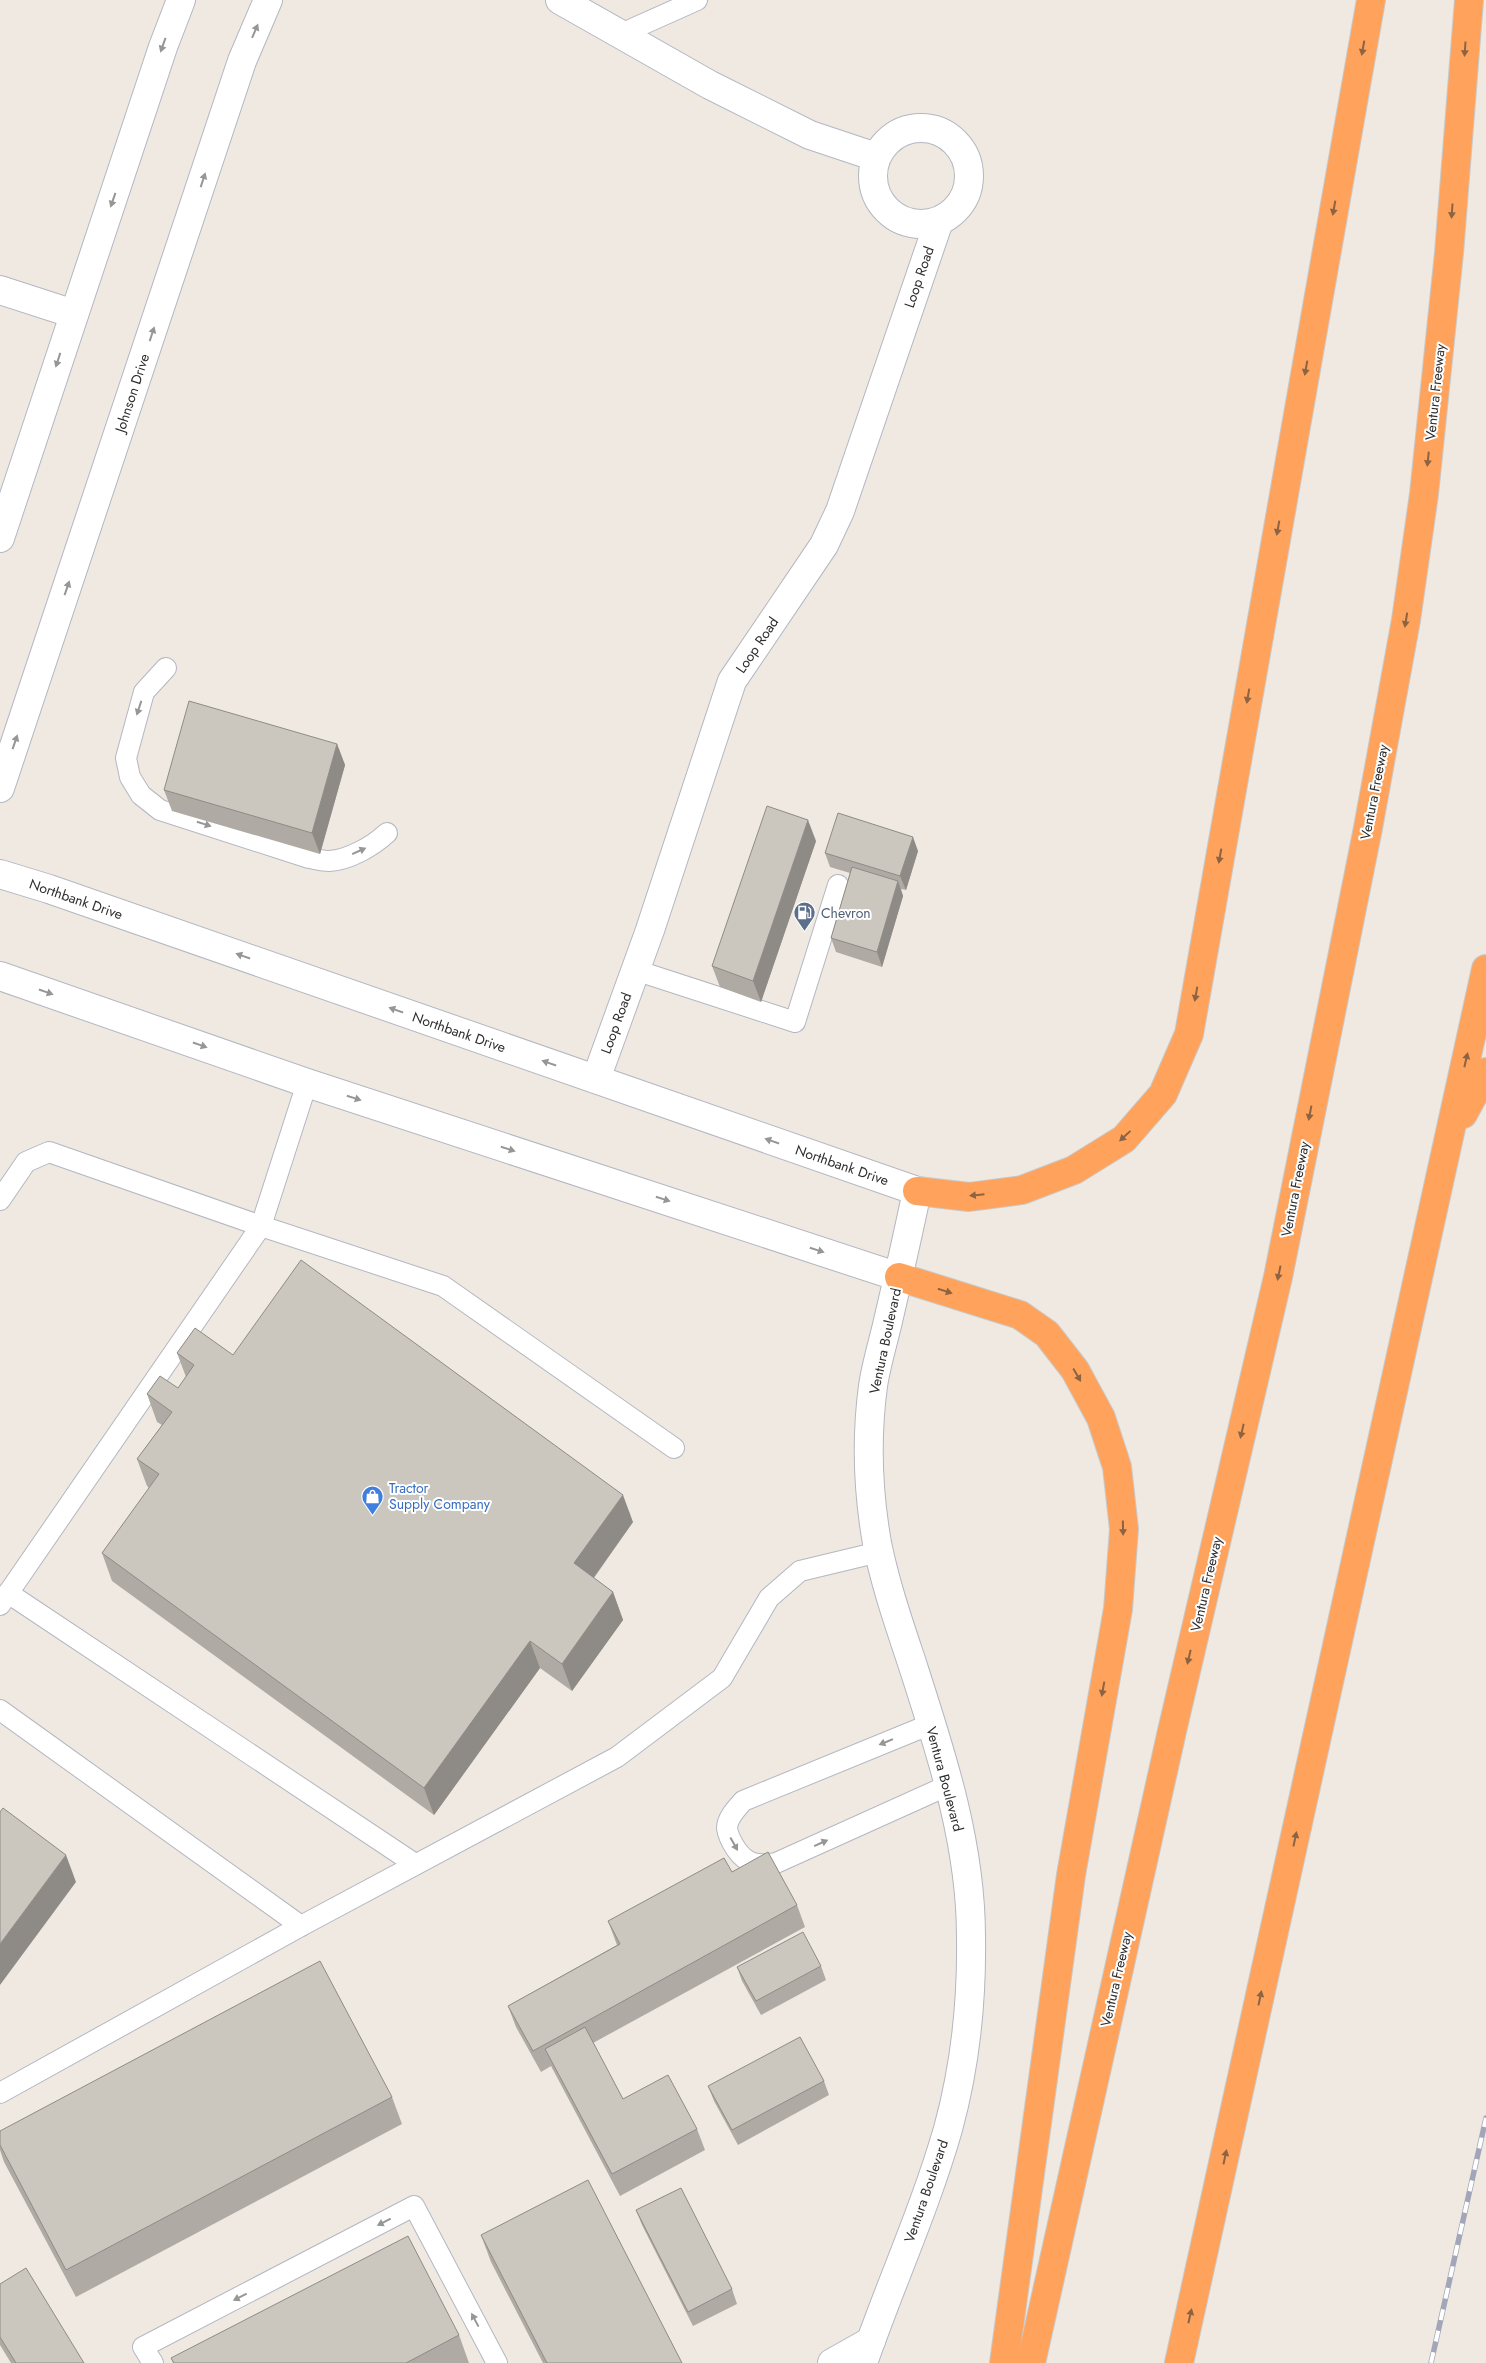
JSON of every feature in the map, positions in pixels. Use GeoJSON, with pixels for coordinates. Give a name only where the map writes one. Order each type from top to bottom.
{"type":"FeatureCollection","features":[{"type":"Feature","properties":{"kind":"highway"},"geometry":{"type":"LineString","coordinates":[[917,1191],[969,1196],[1022,1190],[1074,1170],[1124,1139],[1163,1094],[1189,1034],[1371,0]]}},
{"type":"Feature","properties":{"kind":"highway","name":"Ventura Freeway"},"geometry":{"type":"LineString","coordinates":[[1031,2363],[1172,1731],[1278,1277],[1368,828],[1405,630],[1424,494],[1449,253],[1469,0]]}},
{"type":"Feature","properties":{"kind":"highway"},"geometry":{"type":"LineString","coordinates":[[1178,2363],[1486,969]]}},
{"type":"Feature","properties":{"kind":"highway"},"geometry":{"type":"LineString","coordinates":[[1447,1142],[1486,1072]]}},
{"type":"Feature","properties":{"kind":"highway"},"geometry":{"type":"LineString","coordinates":[[899,1276],[1020,1315],[1047,1334],[1075,1370],[1101,1418],[1117,1467],[1124,1529],[1118,1608],[1071,1875],[1004,2363]]}},
{"type":"Feature","properties":{"kind":"main road"},"geometry":{"type":"LineString","coordinates":[[0,538],[163,47],[181,0]]}},
{"type":"Feature","properties":{"kind":"main road","name":"Johnson Drive"},"geometry":{"type":"LineString","coordinates":[[0,788],[242,61],[268,0]]}},
{"type":"Feature","properties":{"kind":"main road"},"geometry":{"type":"LineString","coordinates":[[560,0],[710,85],[810,134],[876,157],[884,144],[896,133],[912,128],[927,127],[943,132],[956,142],[965,155],[969,170],[969,186],[963,200],[953,213],[939,221]]}},
{"type":"Feature","properties":{"kind":"main road","name":"Loop Road"},"geometry":{"type":"LineString","coordinates":[[876,157],[872,173],[874,189],[881,204],[893,216],[908,223],[923,225],[939,221]]}},
{"type":"Feature","properties":{"kind":"main road","name":"Loop Road"},"geometry":{"type":"LineString","coordinates":[[596,1079],[635,970],[732,681],[824,545],[840,511],[939,221]]}},
{"type":"Feature","properties":{"kind":"main road"},"geometry":{"type":"LineString","coordinates":[[0,290],[74,314]]}},
{"type":"Feature","properties":{"kind":"main road","name":"Northbank Drive"},"geometry":{"type":"LineString","coordinates":[[0,874],[49,889],[917,1191]]}},
{"type":"Feature","properties":{"kind":"main road"},"geometry":{"type":"LineString","coordinates":[[0,976],[308,1083],[899,1276]]}},
{"type":"Feature","properties":{"kind":"main road","name":"Ventura Boulevard"},"geometry":{"type":"LineString","coordinates":[[867,2352],[932,2178],[948,2129],[959,2082],[967,2033],[971,1985],[971,1934],[966,1870],[949,1785],[887,1587],[879,1552],[871,1499],[870,1432],[873,1385],[917,1191]]}},
{"type":"Feature","properties":{"kind":"main road"},"geometry":{"type":"LineString","coordinates":[[832,2363],[867,2352]]}},
{"type":"Feature","properties":{"kind":"lane"},"geometry":{"type":"LineString","coordinates":[[621,34],[697,0]]}},
{"type":"Feature","properties":{"kind":"lane"},"geometry":{"type":"LineString","coordinates":[[166,668],[144,692],[126,758],[130,777],[141,795],[160,810],[309,858],[330,861],[346,857],[370,846],[387,833]]}},
{"type":"Feature","properties":{"kind":"lane"},"geometry":{"type":"LineString","coordinates":[[635,970],[795,1022],[838,885]]}},
{"type":"Feature","properties":{"kind":"lane"},"geometry":{"type":"LineString","coordinates":[[308,1083],[261,1226],[4,1599],[416,1864]]}},
{"type":"Feature","properties":{"kind":"lane"},"geometry":{"type":"LineString","coordinates":[[0,1200],[26,1162],[49,1152],[261,1226],[443,1286],[674,1448]]}},
{"type":"Feature","properties":{"kind":"lane"},"geometry":{"type":"LineString","coordinates":[[0,2093],[301,1926],[617,1757],[722,1678],[769,1598],[800,1571],[879,1552]]}},
{"type":"Feature","properties":{"kind":"lane"},"geometry":{"type":"LineString","coordinates":[[0,1710],[301,1926]]}},
{"type":"Feature","properties":{"kind":"lane"},"geometry":{"type":"LineString","coordinates":[[931,1724],[743,1801],[732,1815],[727,1826],[731,1840],[744,1860],[760,1866],[776,1863],[949,1785]]}},
{"type":"Feature","properties":{"kind":"lane"},"geometry":{"type":"LineString","coordinates":[[148,2355],[414,2206],[498,2363]]}},
{"type":"Feature","properties":{"kind":"building"},"geometry":{"type":"Polygon","coordinates":[[[189,701],[337,744],[312,833],[164,790],[189,701]]]}},
{"type":"Feature","properties":{"kind":"building"},"geometry":{"type":"Polygon","coordinates":[[[767,806],[808,820],[753,981],[712,966],[767,806]]]}},
{"type":"Feature","properties":{"kind":"building"},"geometry":{"type":"Polygon","coordinates":[[[838,813],[913,837],[900,876],[825,853],[838,813]]]}},
{"type":"Feature","properties":{"kind":"building"},"geometry":{"type":"Polygon","coordinates":[[[852,867],[898,881],[877,952],[831,938],[852,867]]]}},
{"type":"Feature","properties":{"kind":"building"},"geometry":{"type":"Polygon","coordinates":[[[301,1260],[623,1495],[574,1563],[613,1592],[562,1664],[530,1641],[424,1788],[102,1553],[159,1474],[137,1459],[172,1412],[147,1394],[160,1376],[178,1388],[194,1365],[177,1353],[195,1328],[233,1355],[301,1260]]]}},
{"type":"Feature","properties":{"kind":"building"},"geometry":{"type":"Polygon","coordinates":[[[3,1808],[66,1855],[0,1944],[0,1812],[3,1808]]]}},
{"type":"Feature","properties":{"kind":"building"},"geometry":{"type":"Polygon","coordinates":[[[768,1852],[797,1905],[533,2051],[508,2006],[620,1944],[608,1921],[724,1858],[732,1872],[768,1852]]]}},
{"type":"Feature","properties":{"kind":"building"},"geometry":{"type":"Polygon","coordinates":[[[803,1932],[821,1966],[756,2001],[737,1967],[803,1932]]]}},
{"type":"Feature","properties":{"kind":"building"},"geometry":{"type":"Polygon","coordinates":[[[320,1961],[392,2097],[66,2270],[0,2145],[0,2131],[320,1961]]]}},
{"type":"Feature","properties":{"kind":"building"},"geometry":{"type":"Polygon","coordinates":[[[585,2027],[623,2099],[668,2075],[697,2129],[612,2174],[545,2049],[585,2027]]]}},
{"type":"Feature","properties":{"kind":"building"},"geometry":{"type":"Polygon","coordinates":[[[800,2037],[824,2081],[732,2130],[708,2086],[800,2037]]]}},
{"type":"Feature","properties":{"kind":"building"},"geometry":{"type":"Polygon","coordinates":[[[588,2180],[682,2363],[547,2363],[481,2235],[588,2180]]]}},
{"type":"Feature","properties":{"kind":"building"},"geometry":{"type":"Polygon","coordinates":[[[681,2188],[732,2289],[688,2312],[636,2210],[681,2188]]]}},
{"type":"Feature","properties":{"kind":"building"},"geometry":{"type":"Polygon","coordinates":[[[408,2236],[459,2335],[406,2363],[174,2363],[171,2358],[408,2236]]]}},
{"type":"Feature","properties":{"kind":"building"},"geometry":{"type":"Polygon","coordinates":[[[26,2268],[84,2363],[16,2363],[0,2337],[0,2284],[26,2268]]]}},
{"type":"Feature","properties":{"kind":"railway"},"geometry":{"type":"LineString","coordinates":[[1431,2363],[1486,2118]]}},
{"type":"Feature","properties":{"kind":"place","name":"Chevron"},"geometry":{"type":"Point","coordinates":[805,932]}},
{"type":"Feature","properties":{"kind":"place","name":"Tractor Supply Company"},"geometry":{"type":"Point","coordinates":[373,1515]}}]}
